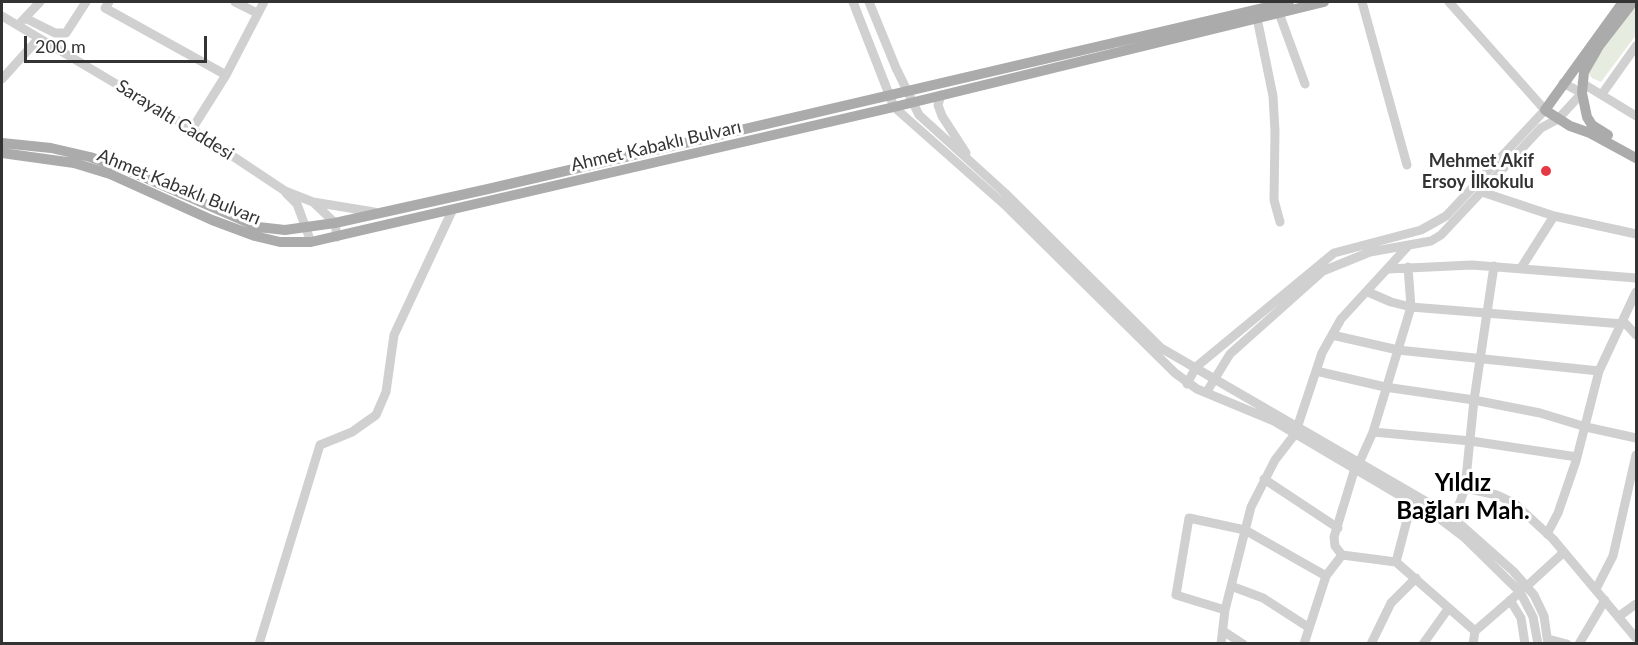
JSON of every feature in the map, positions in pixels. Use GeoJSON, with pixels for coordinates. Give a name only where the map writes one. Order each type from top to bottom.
{"type":"FeatureCollection","features":[{"type":"Feature","properties":{"kind":"main road","name":"Ahmet Kabaklı Bulvarı"},"geometry":{"type":"LineString","coordinates":[[2,153],[83,166],[110,174],[212,220],[255,236],[280,242],[311,242],[894,107],[909,97],[1289,2]]}},
{"type":"Feature","properties":{"kind":"main road","name":"Ahmet Kabaklı Bulvarı"},"geometry":{"type":"LineString","coordinates":[[2,143],[51,148],[123,168],[258,227],[285,230],[335,223],[890,95],[909,97],[941,95],[1324,2]]}},
{"type":"Feature","properties":{"kind":"main road"},"geometry":{"type":"LineString","coordinates":[[1623,2],[1545,110],[1558,119],[1636,158]]}},
{"type":"Feature","properties":{"kind":"main road"},"geometry":{"type":"LineString","coordinates":[[1633,2],[1588,62],[1582,88],[1585,110],[1592,125],[1636,152]]}},
{"type":"Feature","properties":{"kind":"street"},"geometry":{"type":"LineString","coordinates":[[16,25],[40,2]]}},
{"type":"Feature","properties":{"kind":"street"},"geometry":{"type":"LineString","coordinates":[[25,18],[55,33],[66,33],[86,2]]}},
{"type":"Feature","properties":{"kind":"street"},"geometry":{"type":"LineString","coordinates":[[109,2],[105,8],[226,75]]}},
{"type":"Feature","properties":{"kind":"street"},"geometry":{"type":"LineString","coordinates":[[235,2],[257,13]]}},
{"type":"Feature","properties":{"kind":"street"},"geometry":{"type":"LineString","coordinates":[[192,129],[226,75],[264,2]]}},
{"type":"Feature","properties":{"kind":"street"},"geometry":{"type":"LineString","coordinates":[[853,2],[894,107],[1006,206],[1187,384],[1297,429]]}},
{"type":"Feature","properties":{"kind":"street"},"geometry":{"type":"LineString","coordinates":[[869,2],[909,97],[919,115],[978,169],[1161,348],[1214,376],[1297,429],[1413,497],[1451,516],[1540,605],[1548,641],[1567,644]]}},
{"type":"Feature","properties":{"kind":"street"},"geometry":{"type":"LineString","coordinates":[[1362,2],[1407,165]]}},
{"type":"Feature","properties":{"kind":"street"},"geometry":{"type":"LineString","coordinates":[[1187,384],[1196,367],[1334,253],[1421,230],[1446,216],[1545,110],[1449,2]]}},
{"type":"Feature","properties":{"kind":"street"},"geometry":{"type":"LineString","coordinates":[[1279,13],[1305,84]]}},
{"type":"Feature","properties":{"kind":"street","name":"Sarayaltı Caddesi"},"geometry":{"type":"LineString","coordinates":[[2,16],[192,129],[285,191]]}},
{"type":"Feature","properties":{"kind":"street"},"geometry":{"type":"LineString","coordinates":[[1257,18],[1273,96],[1274,200],[1280,222]]}},
{"type":"Feature","properties":{"kind":"street"},"geometry":{"type":"LineString","coordinates":[[4,74],[39,38]]}},
{"type":"Feature","properties":{"kind":"street"},"geometry":{"type":"LineString","coordinates":[[1602,94],[1636,46]]}},
{"type":"Feature","properties":{"kind":"street"},"geometry":{"type":"LineString","coordinates":[[1627,59],[1636,65]]}},
{"type":"Feature","properties":{"kind":"street"},"geometry":{"type":"LineString","coordinates":[[2,63],[4,74]]}},
{"type":"Feature","properties":{"kind":"street"},"geometry":{"type":"LineString","coordinates":[[1563,83],[1602,94],[1636,116]]}},
{"type":"Feature","properties":{"kind":"street"},"geometry":{"type":"LineString","coordinates":[[1206,393],[1214,376],[1230,354],[1323,271],[1370,252],[1431,241],[1441,235],[1541,128],[1558,119],[1582,88]]}},
{"type":"Feature","properties":{"kind":"street"},"geometry":{"type":"LineString","coordinates":[[941,95],[938,105],[945,123],[978,169]]}},
{"type":"Feature","properties":{"kind":"street"},"geometry":{"type":"LineString","coordinates":[[285,191],[313,202],[377,213]]}},
{"type":"Feature","properties":{"kind":"street"},"geometry":{"type":"LineString","coordinates":[[285,191],[297,204],[311,242]]}},
{"type":"Feature","properties":{"kind":"street"},"geometry":{"type":"LineString","coordinates":[[1482,192],[1554,216],[1636,234]]}},
{"type":"Feature","properties":{"kind":"street"},"geometry":{"type":"LineString","coordinates":[[313,202],[335,223],[338,237]]}},
{"type":"Feature","properties":{"kind":"street"},"geometry":{"type":"LineString","coordinates":[[259,644],[320,445],[352,432],[376,415],[386,392],[394,335],[452,211]]}},
{"type":"Feature","properties":{"kind":"street"},"geometry":{"type":"LineString","coordinates":[[1521,268],[1554,216]]}},
{"type":"Feature","properties":{"kind":"street"},"geometry":{"type":"LineString","coordinates":[[1221,644],[1225,610],[1245,530],[1264,479],[1297,429],[1316,371],[1341,319],[1409,245]]}},
{"type":"Feature","properties":{"kind":"street"},"geometry":{"type":"LineString","coordinates":[[1388,269],[1494,266],[1636,278]]}},
{"type":"Feature","properties":{"kind":"street"},"geometry":{"type":"LineString","coordinates":[[1451,516],[1459,505],[1465,488],[1474,400],[1494,266]]}},
{"type":"Feature","properties":{"kind":"street"},"geometry":{"type":"LineString","coordinates":[[1408,267],[1411,307],[1373,432],[1358,464],[1334,537],[1335,546],[1342,555],[1396,562],[1475,631]]}},
{"type":"Feature","properties":{"kind":"street"},"geometry":{"type":"LineString","coordinates":[[1368,292],[1411,307],[1624,323],[1636,335]]}},
{"type":"Feature","properties":{"kind":"street"},"geometry":{"type":"LineString","coordinates":[[1547,534],[1558,513],[1577,457],[1599,371],[1624,323],[1636,292]]}},
{"type":"Feature","properties":{"kind":"street"},"geometry":{"type":"LineString","coordinates":[[1332,335],[1398,350],[1599,371]]}},
{"type":"Feature","properties":{"kind":"street"},"geometry":{"type":"LineString","coordinates":[[1316,371],[1385,387],[1474,400],[1540,413],[1586,428],[1636,438]]}},
{"type":"Feature","properties":{"kind":"street"},"geometry":{"type":"LineString","coordinates":[[1373,432],[1471,441],[1577,457]]}},
{"type":"Feature","properties":{"kind":"street"},"geometry":{"type":"LineString","coordinates":[[1596,589],[1613,556],[1636,455]]}},
{"type":"Feature","properties":{"kind":"street"},"geometry":{"type":"LineString","coordinates":[[1264,479],[1338,528]]}},
{"type":"Feature","properties":{"kind":"street"},"geometry":{"type":"LineString","coordinates":[[1465,488],[1497,495],[1514,503],[1564,552],[1636,638]]}},
{"type":"Feature","properties":{"kind":"street"},"geometry":{"type":"LineString","coordinates":[[1396,562],[1413,497]]}},
{"type":"Feature","properties":{"kind":"street"},"geometry":{"type":"LineString","coordinates":[[1413,497],[1524,589],[1533,617],[1538,644]]}},
{"type":"Feature","properties":{"kind":"street"},"geometry":{"type":"LineString","coordinates":[[1225,610],[1176,595],[1188,518],[1245,530],[1326,576]]}},
{"type":"Feature","properties":{"kind":"street"},"geometry":{"type":"LineString","coordinates":[[1473,644],[1475,631],[1564,552]]}},
{"type":"Feature","properties":{"kind":"street"},"geometry":{"type":"LineString","coordinates":[[1308,642],[1308,627],[1326,576],[1342,555]]}},
{"type":"Feature","properties":{"kind":"street"},"geometry":{"type":"LineString","coordinates":[[1371,644],[1391,603],[1416,578]]}},
{"type":"Feature","properties":{"kind":"street"},"geometry":{"type":"LineString","coordinates":[[1231,586],[1263,598],[1308,627]]}},
{"type":"Feature","properties":{"kind":"street"},"geometry":{"type":"LineString","coordinates":[[1510,600],[1521,618],[1525,644]]}},
{"type":"Feature","properties":{"kind":"street"},"geometry":{"type":"LineString","coordinates":[[1579,644],[1605,600]]}},
{"type":"Feature","properties":{"kind":"street"},"geometry":{"type":"LineString","coordinates":[[1618,617],[1636,604]]}},
{"type":"Feature","properties":{"kind":"street"},"geometry":{"type":"LineString","coordinates":[[1423,644],[1448,609]]}},
{"type":"Feature","properties":{"kind":"street"},"geometry":{"type":"LineString","coordinates":[[1223,631],[1243,644]]}},
{"type":"Feature","properties":{"kind":"shaded area"},"geometry":{"type":"Polygon","coordinates":[[[1636,2],[1636,35],[1601,82],[1592,78],[1588,73],[1590,63],[1636,2]]]}},
{"type":"Feature","properties":{"kind":"place","name":"Mehmet Akif Ersoy İlkokulu"},"geometry":{"type":"Point","coordinates":[1546,171]}},
{"type":"Feature","properties":{"kind":"district","name":"Yıldız Bağları Mah."},"geometry":{"type":"Point","coordinates":[1463,497]}}]}
